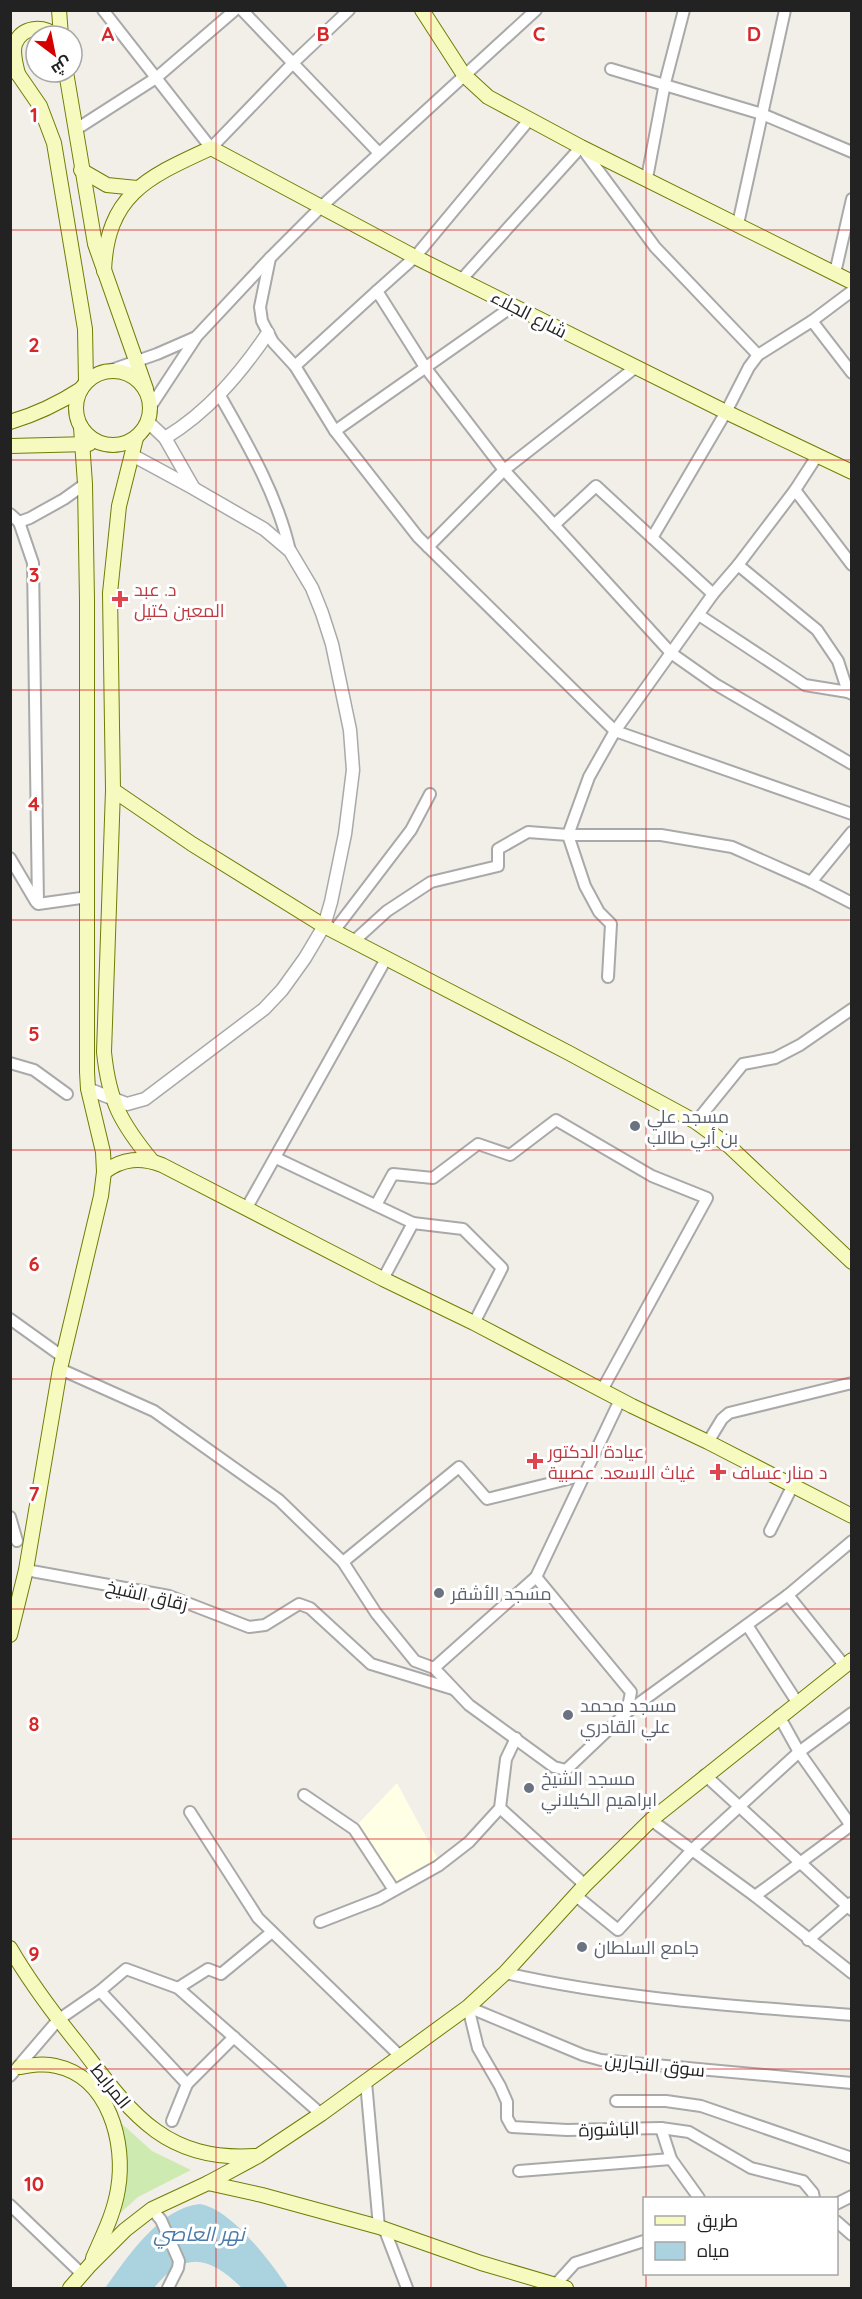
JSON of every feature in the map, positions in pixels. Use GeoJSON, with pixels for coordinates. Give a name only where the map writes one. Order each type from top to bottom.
{"type":"FeatureCollection","features":[{"type":"Feature","properties":{"kind":"main road"},"geometry":{"type":"LineString","coordinates":[[422,10],[464,75],[488,97],[581,147],[852,282]]}},
{"type":"Feature","properties":{"kind":"main road"},"geometry":{"type":"LineString","coordinates":[[10,1635],[26,1570],[19,1541],[95,1225],[104,1172],[103,1152],[88,1089],[86,484],[81,427],[76,408],[84,385],[84,329],[54,143],[40,106],[14,71],[13,53],[19,37],[24,34]]}},
{"type":"Feature","properties":{"kind":"main road"},"geometry":{"type":"LineString","coordinates":[[68,84],[95,244],[151,406],[148,422],[136,438],[119,506],[110,593],[113,790],[104,1053],[111,1097],[127,1130],[152,1161]]}},
{"type":"Feature","properties":{"kind":"main road"},"geometry":{"type":"LineString","coordinates":[[104,271],[108,234],[125,202],[137,188],[211,148]]}},
{"type":"Feature","properties":{"kind":"main road","name":"شارع الجلاء"},"geometry":{"type":"LineString","coordinates":[[211,148],[415,257],[852,472]]}},
{"type":"Feature","properties":{"kind":"main road"},"geometry":{"type":"LineString","coordinates":[[81,170],[107,184],[137,188]]}},
{"type":"Feature","properties":{"kind":"main road"},"geometry":{"type":"LineString","coordinates":[[10,422],[46,410],[84,385],[93,376],[111,370],[125,372],[137,379],[146,389]]}},
{"type":"Feature","properties":{"kind":"main road"},"geometry":{"type":"LineString","coordinates":[[81,427],[90,438],[103,444]]}},
{"type":"Feature","properties":{"kind":"main road"},"geometry":{"type":"LineString","coordinates":[[10,446],[103,444],[115,446],[136,438]]}},
{"type":"Feature","properties":{"kind":"main road"},"geometry":{"type":"LineString","coordinates":[[113,790],[192,844],[329,929],[569,1053],[696,1122],[729,1146],[852,1262]]}},
{"type":"Feature","properties":{"kind":"main road"},"geometry":{"type":"LineString","coordinates":[[104,1172],[121,1162],[141,1159],[152,1161],[852,1516]]}},
{"type":"Feature","properties":{"kind":"main road"},"geometry":{"type":"LineString","coordinates":[[70,2289],[125,2230],[156,2215],[258,2156],[321,2114],[468,2007],[505,1973],[580,1890],[651,1820],[848,1663]]}},
{"type":"Feature","properties":{"kind":"main road","name":"المرابط"},"geometry":{"type":"LineString","coordinates":[[10,1948],[58,2020],[129,2109],[156,2132],[188,2148],[205,2153],[258,2156]]}},
{"type":"Feature","properties":{"kind":"main road"},"geometry":{"type":"LineString","coordinates":[[15,2072],[37,2064],[55,2065],[69,2070],[93,2089],[112,2117],[120,2152],[118,2188],[109,2224],[86,2270]]}},
{"type":"Feature","properties":{"kind":"main road"},"geometry":{"type":"LineString","coordinates":[[208,2183],[262,2195],[382,2228],[481,2263],[561,2287]]}},
{"type":"Feature","properties":{"kind":"street"},"geometry":{"type":"LineString","coordinates":[[103,10],[211,148],[292,63],[349,10]]}},
{"type":"Feature","properties":{"kind":"street"},"geometry":{"type":"LineString","coordinates":[[75,130],[156,78],[235,10]]}},
{"type":"Feature","properties":{"kind":"street"},"geometry":{"type":"LineString","coordinates":[[242,10],[379,153]]}},
{"type":"Feature","properties":{"kind":"street"},"geometry":{"type":"LineString","coordinates":[[151,406],[197,336],[270,258],[321,206],[536,10]]}},
{"type":"Feature","properties":{"kind":"street"},"geometry":{"type":"LineString","coordinates":[[647,178],[664,83],[684,10]]}},
{"type":"Feature","properties":{"kind":"street"},"geometry":{"type":"LineString","coordinates":[[738,224],[785,10]]}},
{"type":"Feature","properties":{"kind":"street"},"geometry":{"type":"LineString","coordinates":[[611,69],[762,114],[852,152]]}},
{"type":"Feature","properties":{"kind":"street"},"geometry":{"type":"LineString","coordinates":[[295,366],[415,257],[529,120]]}},
{"type":"Feature","properties":{"kind":"street"},"geometry":{"type":"LineString","coordinates":[[461,280],[581,147],[655,247],[758,355]]}},
{"type":"Feature","properties":{"kind":"street"},"geometry":{"type":"LineString","coordinates":[[835,273],[852,199]]}},
{"type":"Feature","properties":{"kind":"street"},"geometry":{"type":"LineString","coordinates":[[270,258],[260,307],[262,321],[268,333],[295,366],[334,430],[418,537],[615,731],[852,814]]}},
{"type":"Feature","properties":{"kind":"street"},"geometry":{"type":"LineString","coordinates":[[377,291],[425,367],[504,470],[671,653],[715,684],[852,764]]}},
{"type":"Feature","properties":{"kind":"street"},"geometry":{"type":"LineString","coordinates":[[652,538],[758,355],[812,321],[852,291]]}},
{"type":"Feature","properties":{"kind":"street"},"geometry":{"type":"LineString","coordinates":[[334,430],[513,306]]}},
{"type":"Feature","properties":{"kind":"street"},"geometry":{"type":"LineString","coordinates":[[812,321],[852,373]]}},
{"type":"Feature","properties":{"kind":"street"},"geometry":{"type":"LineString","coordinates":[[165,438],[185,426],[219,394],[268,333]]}},
{"type":"Feature","properties":{"kind":"street"},"geometry":{"type":"LineString","coordinates":[[111,370],[137,362],[197,336]]}},
{"type":"Feature","properties":{"kind":"street"},"geometry":{"type":"LineString","coordinates":[[428,547],[504,470],[636,367]]}},
{"type":"Feature","properties":{"kind":"street"},"geometry":{"type":"LineString","coordinates":[[219,394],[259,463],[277,507],[290,551],[312,588],[322,613],[346,710],[352,750],[351,791],[329,929]]}},
{"type":"Feature","properties":{"kind":"street"},"geometry":{"type":"LineString","coordinates":[[148,422],[165,438],[193,488]]}},
{"type":"Feature","properties":{"kind":"street"},"geometry":{"type":"LineString","coordinates":[[132,455],[264,529],[290,551]]}},
{"type":"Feature","properties":{"kind":"street"},"geometry":{"type":"LineString","coordinates":[[608,977],[610,924],[598,912],[585,886],[568,835],[589,777],[615,731],[818,456]]}},
{"type":"Feature","properties":{"kind":"street"},"geometry":{"type":"LineString","coordinates":[[38,904],[33,563],[15,518],[30,518],[86,484]]}},
{"type":"Feature","properties":{"kind":"street"},"geometry":{"type":"LineString","coordinates":[[554,525],[596,486],[714,594]]}},
{"type":"Feature","properties":{"kind":"street"},"geometry":{"type":"LineString","coordinates":[[795,490],[852,566]]}},
{"type":"Feature","properties":{"kind":"street"},"geometry":{"type":"LineString","coordinates":[[738,565],[817,630],[838,661],[850,693]]}},
{"type":"Feature","properties":{"kind":"street"},"geometry":{"type":"LineString","coordinates":[[699,615],[805,685],[850,693]]}},
{"type":"Feature","properties":{"kind":"street"},"geometry":{"type":"LineString","coordinates":[[88,1089],[127,1104],[145,1099],[247,1024],[282,990],[411,830],[430,794]]}},
{"type":"Feature","properties":{"kind":"street"},"geometry":{"type":"LineString","coordinates":[[354,941],[387,911],[431,882],[498,866],[498,849],[528,832],[568,835],[661,835],[732,847],[852,903]]}},
{"type":"Feature","properties":{"kind":"street"},"geometry":{"type":"LineString","coordinates":[[811,882],[852,832]]}},
{"type":"Feature","properties":{"kind":"street"},"geometry":{"type":"LineString","coordinates":[[10,858],[38,904]]}},
{"type":"Feature","properties":{"kind":"street"},"geometry":{"type":"LineString","coordinates":[[38,904],[88,897]]}},
{"type":"Feature","properties":{"kind":"street"},"geometry":{"type":"LineString","coordinates":[[246,1209],[387,959]]}},
{"type":"Feature","properties":{"kind":"street"},"geometry":{"type":"LineString","coordinates":[[696,1122],[743,1064],[775,1058],[800,1045],[852,1009]]}},
{"type":"Feature","properties":{"kind":"street"},"geometry":{"type":"LineString","coordinates":[[10,1063],[34,1070],[67,1094]]}},
{"type":"Feature","properties":{"kind":"street"},"geometry":{"type":"LineString","coordinates":[[376,1205],[393,1174],[433,1178],[478,1144],[510,1155],[556,1120],[652,1176],[707,1198],[602,1390]]}},
{"type":"Feature","properties":{"kind":"street"},"geometry":{"type":"LineString","coordinates":[[276,1158],[413,1222],[463,1229],[502,1268],[474,1323]]}},
{"type":"Feature","properties":{"kind":"street"},"geometry":{"type":"LineString","coordinates":[[383,1279],[413,1222]]}},
{"type":"Feature","properties":{"kind":"street"},"geometry":{"type":"LineString","coordinates":[[10,1319],[62,1363],[154,1411],[279,1500],[343,1562],[376,1613],[415,1660],[434,1668],[469,1705],[554,1767],[566,1770],[627,1712],[788,1595],[852,1541]]}},
{"type":"Feature","properties":{"kind":"street"},"geometry":{"type":"LineString","coordinates":[[708,1442],[722,1419],[729,1413],[852,1383]]}},
{"type":"Feature","properties":{"kind":"street"},"geometry":{"type":"LineString","coordinates":[[434,1668],[536,1577],[620,1400]]}},
{"type":"Feature","properties":{"kind":"street"},"geometry":{"type":"LineString","coordinates":[[343,1562],[459,1467],[487,1498],[584,1475]]}},
{"type":"Feature","properties":{"kind":"street"},"geometry":{"type":"LineString","coordinates":[[770,1531],[793,1485]]}},
{"type":"Feature","properties":{"kind":"street"},"geometry":{"type":"LineString","coordinates":[[10,1516],[19,1541]]}},
{"type":"Feature","properties":{"kind":"street","name":"زقاق الشيخ"},"geometry":{"type":"LineString","coordinates":[[26,1570],[169,1596],[249,1627],[265,1625],[299,1604],[310,1608],[371,1664],[454,1689]]}},
{"type":"Feature","properties":{"kind":"street"},"geometry":{"type":"LineString","coordinates":[[536,1577],[631,1692],[627,1712]]}},
{"type":"Feature","properties":{"kind":"street"},"geometry":{"type":"LineString","coordinates":[[788,1595],[848,1663]]}},
{"type":"Feature","properties":{"kind":"street"},"geometry":{"type":"LineString","coordinates":[[747,1625],[797,1702]]}},
{"type":"Feature","properties":{"kind":"street"},"geometry":{"type":"LineString","coordinates":[[500,1808],[618,1930],[693,1849],[799,1752],[852,1713]]}},
{"type":"Feature","properties":{"kind":"street"},"geometry":{"type":"LineString","coordinates":[[754,1896],[851,1827],[799,1752],[779,1716]]}},
{"type":"Feature","properties":{"kind":"street"},"geometry":{"type":"LineString","coordinates":[[320,1922],[379,1899],[438,1866],[469,1842],[500,1808],[506,1759],[516,1738]]}},
{"type":"Feature","properties":{"kind":"street"},"geometry":{"type":"LineString","coordinates":[[705,1775],[850,1906],[808,1940]]}},
{"type":"Feature","properties":{"kind":"street"},"geometry":{"type":"LineString","coordinates":[[304,1795],[354,1829],[394,1890]]}},
{"type":"Feature","properties":{"kind":"street"},"geometry":{"type":"LineString","coordinates":[[190,1812],[258,1918],[400,2056]]}},
{"type":"Feature","properties":{"kind":"street"},"geometry":{"type":"LineString","coordinates":[[651,1820],[693,1849],[852,1974]]}},
{"type":"Feature","properties":{"kind":"street"},"geometry":{"type":"LineString","coordinates":[[178,1988],[208,1969],[221,1974],[272,1932]]}},
{"type":"Feature","properties":{"kind":"street"},"geometry":{"type":"LineString","coordinates":[[15,2072],[58,2020],[100,1991],[126,1969],[178,1988],[321,2114]]}},
{"type":"Feature","properties":{"kind":"street"},"geometry":{"type":"LineString","coordinates":[[505,1973],[578,1988],[673,2001],[852,2015]]}},
{"type":"Feature","properties":{"kind":"street"},"geometry":{"type":"LineString","coordinates":[[100,1991],[187,2085]]}},
{"type":"Feature","properties":{"kind":"street","name":"سوق النجارين"},"geometry":{"type":"LineString","coordinates":[[468,2007],[583,2055],[601,2060],[852,2083]]}},
{"type":"Feature","properties":{"kind":"street","name":"الباشورة"},"geometry":{"type":"LineString","coordinates":[[468,2007],[478,2048],[500,2086],[507,2103],[507,2118],[512,2127],[567,2130],[661,2128],[689,2132],[750,2168],[803,2181],[814,2197]]}},
{"type":"Feature","properties":{"kind":"street"},"geometry":{"type":"LineString","coordinates":[[172,2121],[187,2085],[234,2037]]}},
{"type":"Feature","properties":{"kind":"street"},"geometry":{"type":"LineString","coordinates":[[366,2082],[382,2228],[407,2289]]}},
{"type":"Feature","properties":{"kind":"street"},"geometry":{"type":"LineString","coordinates":[[616,2101],[666,2101],[701,2106],[852,2158]]}},
{"type":"Feature","properties":{"kind":"street"},"geometry":{"type":"LineString","coordinates":[[661,2128],[671,2159],[698,2197]]}},
{"type":"Feature","properties":{"kind":"street"},"geometry":{"type":"LineString","coordinates":[[519,2171],[671,2159]]}},
{"type":"Feature","properties":{"kind":"street"},"geometry":{"type":"LineString","coordinates":[[838,2203],[852,2196]]}},
{"type":"Feature","properties":{"kind":"street"},"geometry":{"type":"LineString","coordinates":[[11,2206],[86,2270]]}},
{"type":"Feature","properties":{"kind":"street"},"geometry":{"type":"LineString","coordinates":[[156,2215],[179,2261],[168,2289]]}},
{"type":"Feature","properties":{"kind":"street"},"geometry":{"type":"LineString","coordinates":[[838,2223],[852,2235]]}},
{"type":"Feature","properties":{"kind":"street"},"geometry":{"type":"LineString","coordinates":[[561,2287],[575,2263],[643,2242]]}},
{"type":"Feature","properties":{"kind":"shaded area"},"geometry":{"type":"Polygon","coordinates":[[[397,1783],[439,1861],[396,1887],[357,1825],[397,1783]]]}},
{"type":"Feature","properties":{"kind":"green space"},"geometry":{"type":"Polygon","coordinates":[[[112,2115],[152,2151],[191,2170],[138,2197],[108,2224],[121,2195],[127,2162],[112,2115]]]}},
{"type":"Feature","properties":{"kind":"water","name":"نهر العاصي"},"geometry":{"type":"Polygon","coordinates":[[[200,2204],[212,2208],[237,2226],[261,2251],[288,2288],[242,2288],[219,2269],[197,2262],[176,2267],[154,2288],[105,2288],[134,2249],[158,2224],[185,2208],[200,2204]]]}},
{"type":"Feature","properties":{"kind":"place","name":"د. عبد المعين كتيل"},"geometry":{"type":"Point","coordinates":[120,599]}},
{"type":"Feature","properties":{"kind":"place","name":"مسجد علي بن أبي طالب"},"geometry":{"type":"Point","coordinates":[635,1126]}},
{"type":"Feature","properties":{"kind":"place","name":"عيادة الدكتور غياث الاسعد. عصبية"},"geometry":{"type":"Point","coordinates":[535,1461]}},
{"type":"Feature","properties":{"kind":"place","name":"د منار عساف"},"geometry":{"type":"Point","coordinates":[718,1472]}},
{"type":"Feature","properties":{"kind":"place","name":"مسجد الأشقر"},"geometry":{"type":"Point","coordinates":[439,1593]}},
{"type":"Feature","properties":{"kind":"place","name":"مسجد محمد علي القادري"},"geometry":{"type":"Point","coordinates":[568,1715]}},
{"type":"Feature","properties":{"kind":"place","name":"مسجد الشيخ ابراهيم الكيلاني"},"geometry":{"type":"Point","coordinates":[529,1788]}},
{"type":"Feature","properties":{"kind":"place","name":"جامع السلطان"},"geometry":{"type":"Point","coordinates":[582,1947]}}]}
